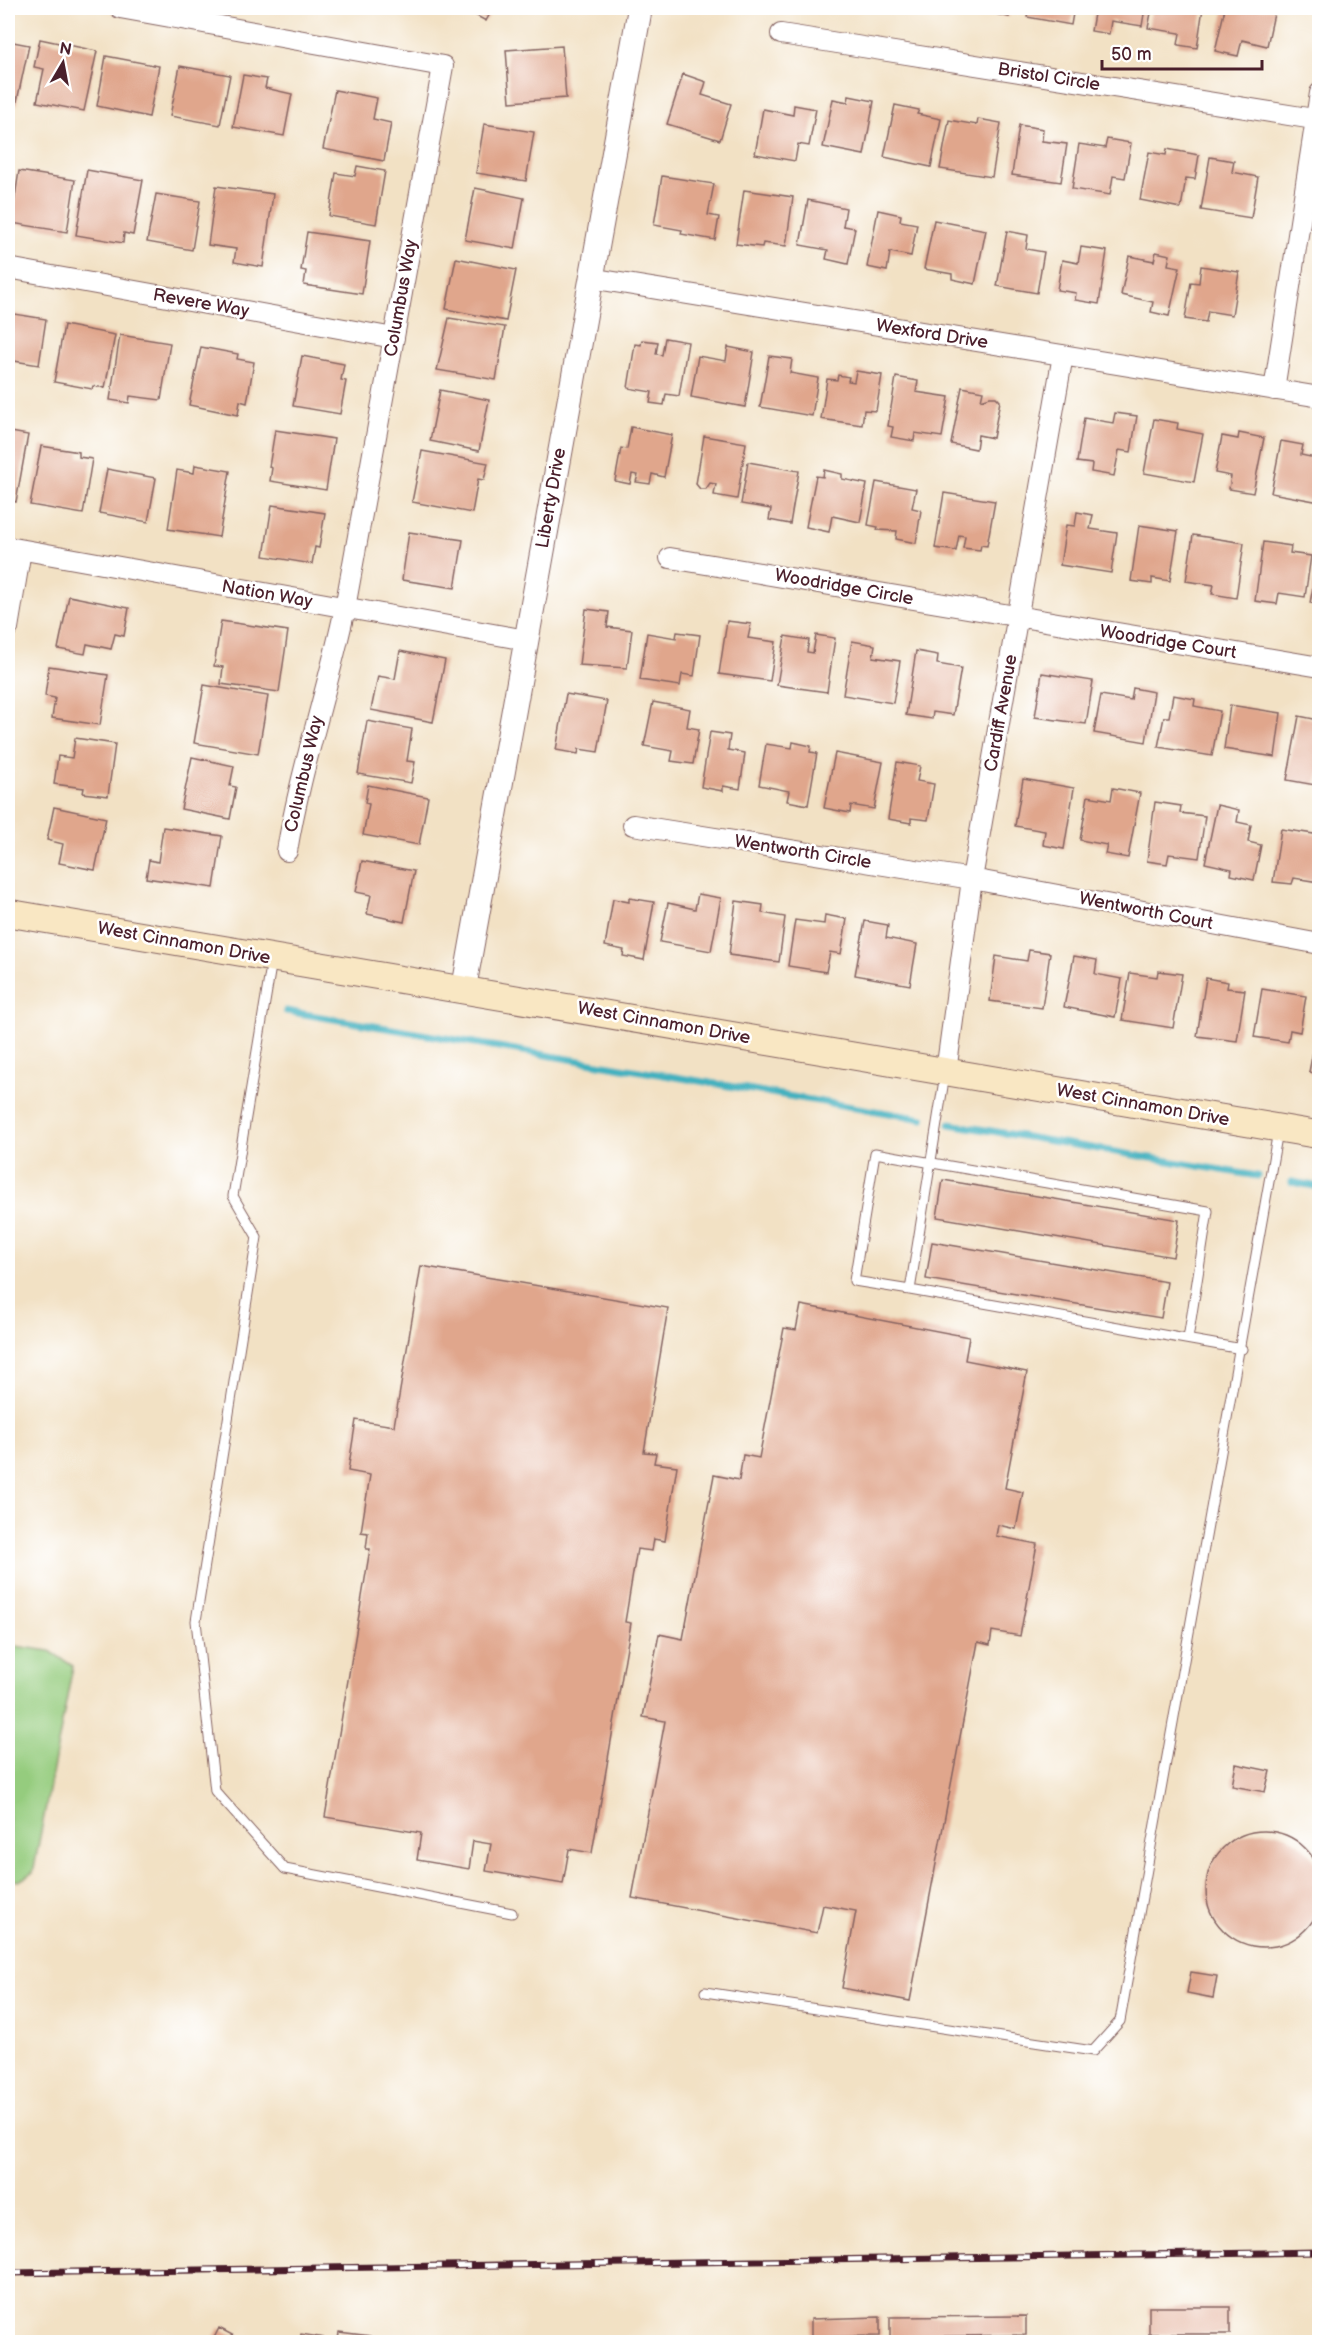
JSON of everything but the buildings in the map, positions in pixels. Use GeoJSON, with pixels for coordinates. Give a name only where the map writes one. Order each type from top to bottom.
{"type":"FeatureCollection","features":[{"type":"Feature","properties":{"kind":"main road","name":"West Cinnamon Drive"},"geometry":{"type":"LineString","coordinates":[[8,913],[464,988],[1320,1136]]}},
{"type":"Feature","properties":{"kind":"street","name":"Columbus Way"},"geometry":{"type":"LineString","coordinates":[[120,8],[443,66],[345,608],[337,646],[302,770],[287,850]]}},
{"type":"Feature","properties":{"kind":"street","name":"Liberty Drive"},"geometry":{"type":"LineString","coordinates":[[464,988],[640,8]]}},
{"type":"Feature","properties":{"kind":"street","name":"Bristol Circle"},"geometry":{"type":"LineString","coordinates":[[781,34],[1318,120]]}},
{"type":"Feature","properties":{"kind":"street"},"geometry":{"type":"LineString","coordinates":[[1274,390],[1318,120],[1320,93]]}},
{"type":"Feature","properties":{"kind":"street","name":"Revere Way"},"geometry":{"type":"LineString","coordinates":[[8,268],[394,338]]}},
{"type":"Feature","properties":{"kind":"street","name":"Wexford Drive"},"geometry":{"type":"LineString","coordinates":[[590,278],[1320,397]]}},
{"type":"Feature","properties":{"kind":"street","name":"Cardiff Avenue"},"geometry":{"type":"LineString","coordinates":[[946,1072],[972,879],[1063,355]]}},
{"type":"Feature","properties":{"kind":"street"},"geometry":{"type":"LineString","coordinates":[[8,628],[14,548]]}},
{"type":"Feature","properties":{"kind":"street","name":"Nation Way"},"geometry":{"type":"LineString","coordinates":[[14,548],[526,640]]}},
{"type":"Feature","properties":{"kind":"street","name":"Woodridge Circle"},"geometry":{"type":"LineString","coordinates":[[670,558],[1017,617]]}},
{"type":"Feature","properties":{"kind":"street","name":"Woodridge Court"},"geometry":{"type":"LineString","coordinates":[[1017,617],[1320,667]]}},
{"type":"Feature","properties":{"kind":"street","name":"Wentworth Circle"},"geometry":{"type":"LineString","coordinates":[[633,825],[972,879]]}},
{"type":"Feature","properties":{"kind":"street","name":"Wentworth Court"},"geometry":{"type":"LineString","coordinates":[[972,879],[1320,944]]}},
{"type":"Feature","properties":{"kind":"lane"},"geometry":{"type":"LineString","coordinates":[[273,958],[233,1196],[257,1237],[196,1621],[215,1791],[285,1869],[512,1913]]}},
{"type":"Feature","properties":{"kind":"lane"},"geometry":{"type":"LineString","coordinates":[[910,1290],[946,1072]]}},
{"type":"Feature","properties":{"kind":"lane"},"geometry":{"type":"LineString","coordinates":[[705,1992],[1093,2051],[1120,2021],[1242,1348],[1279,1128]]}},
{"type":"Feature","properties":{"kind":"lane"},"geometry":{"type":"LineString","coordinates":[[1188,1339],[1208,1211],[875,1153],[854,1281],[910,1290],[1188,1339],[1242,1348]]}},
{"type":"Feature","properties":{"kind":"green space"},"geometry":{"type":"Polygon","coordinates":[[[8,1645],[50,1651],[73,1666],[33,1873],[19,1881],[8,1879],[8,1645]]]}},
{"type":"Feature","properties":{"kind":"waterway"},"geometry":{"type":"LineString","coordinates":[[286,1011],[923,1119]]}},
{"type":"Feature","properties":{"kind":"waterway"},"geometry":{"type":"LineString","coordinates":[[950,1124],[1257,1176]]}},
{"type":"Feature","properties":{"kind":"waterway"},"geometry":{"type":"LineString","coordinates":[[1292,1182],[1320,1187]]}},
{"type":"Feature","properties":{"kind":"railway"},"geometry":{"type":"LineString","coordinates":[[8,2273],[1320,2252]]}}]}
